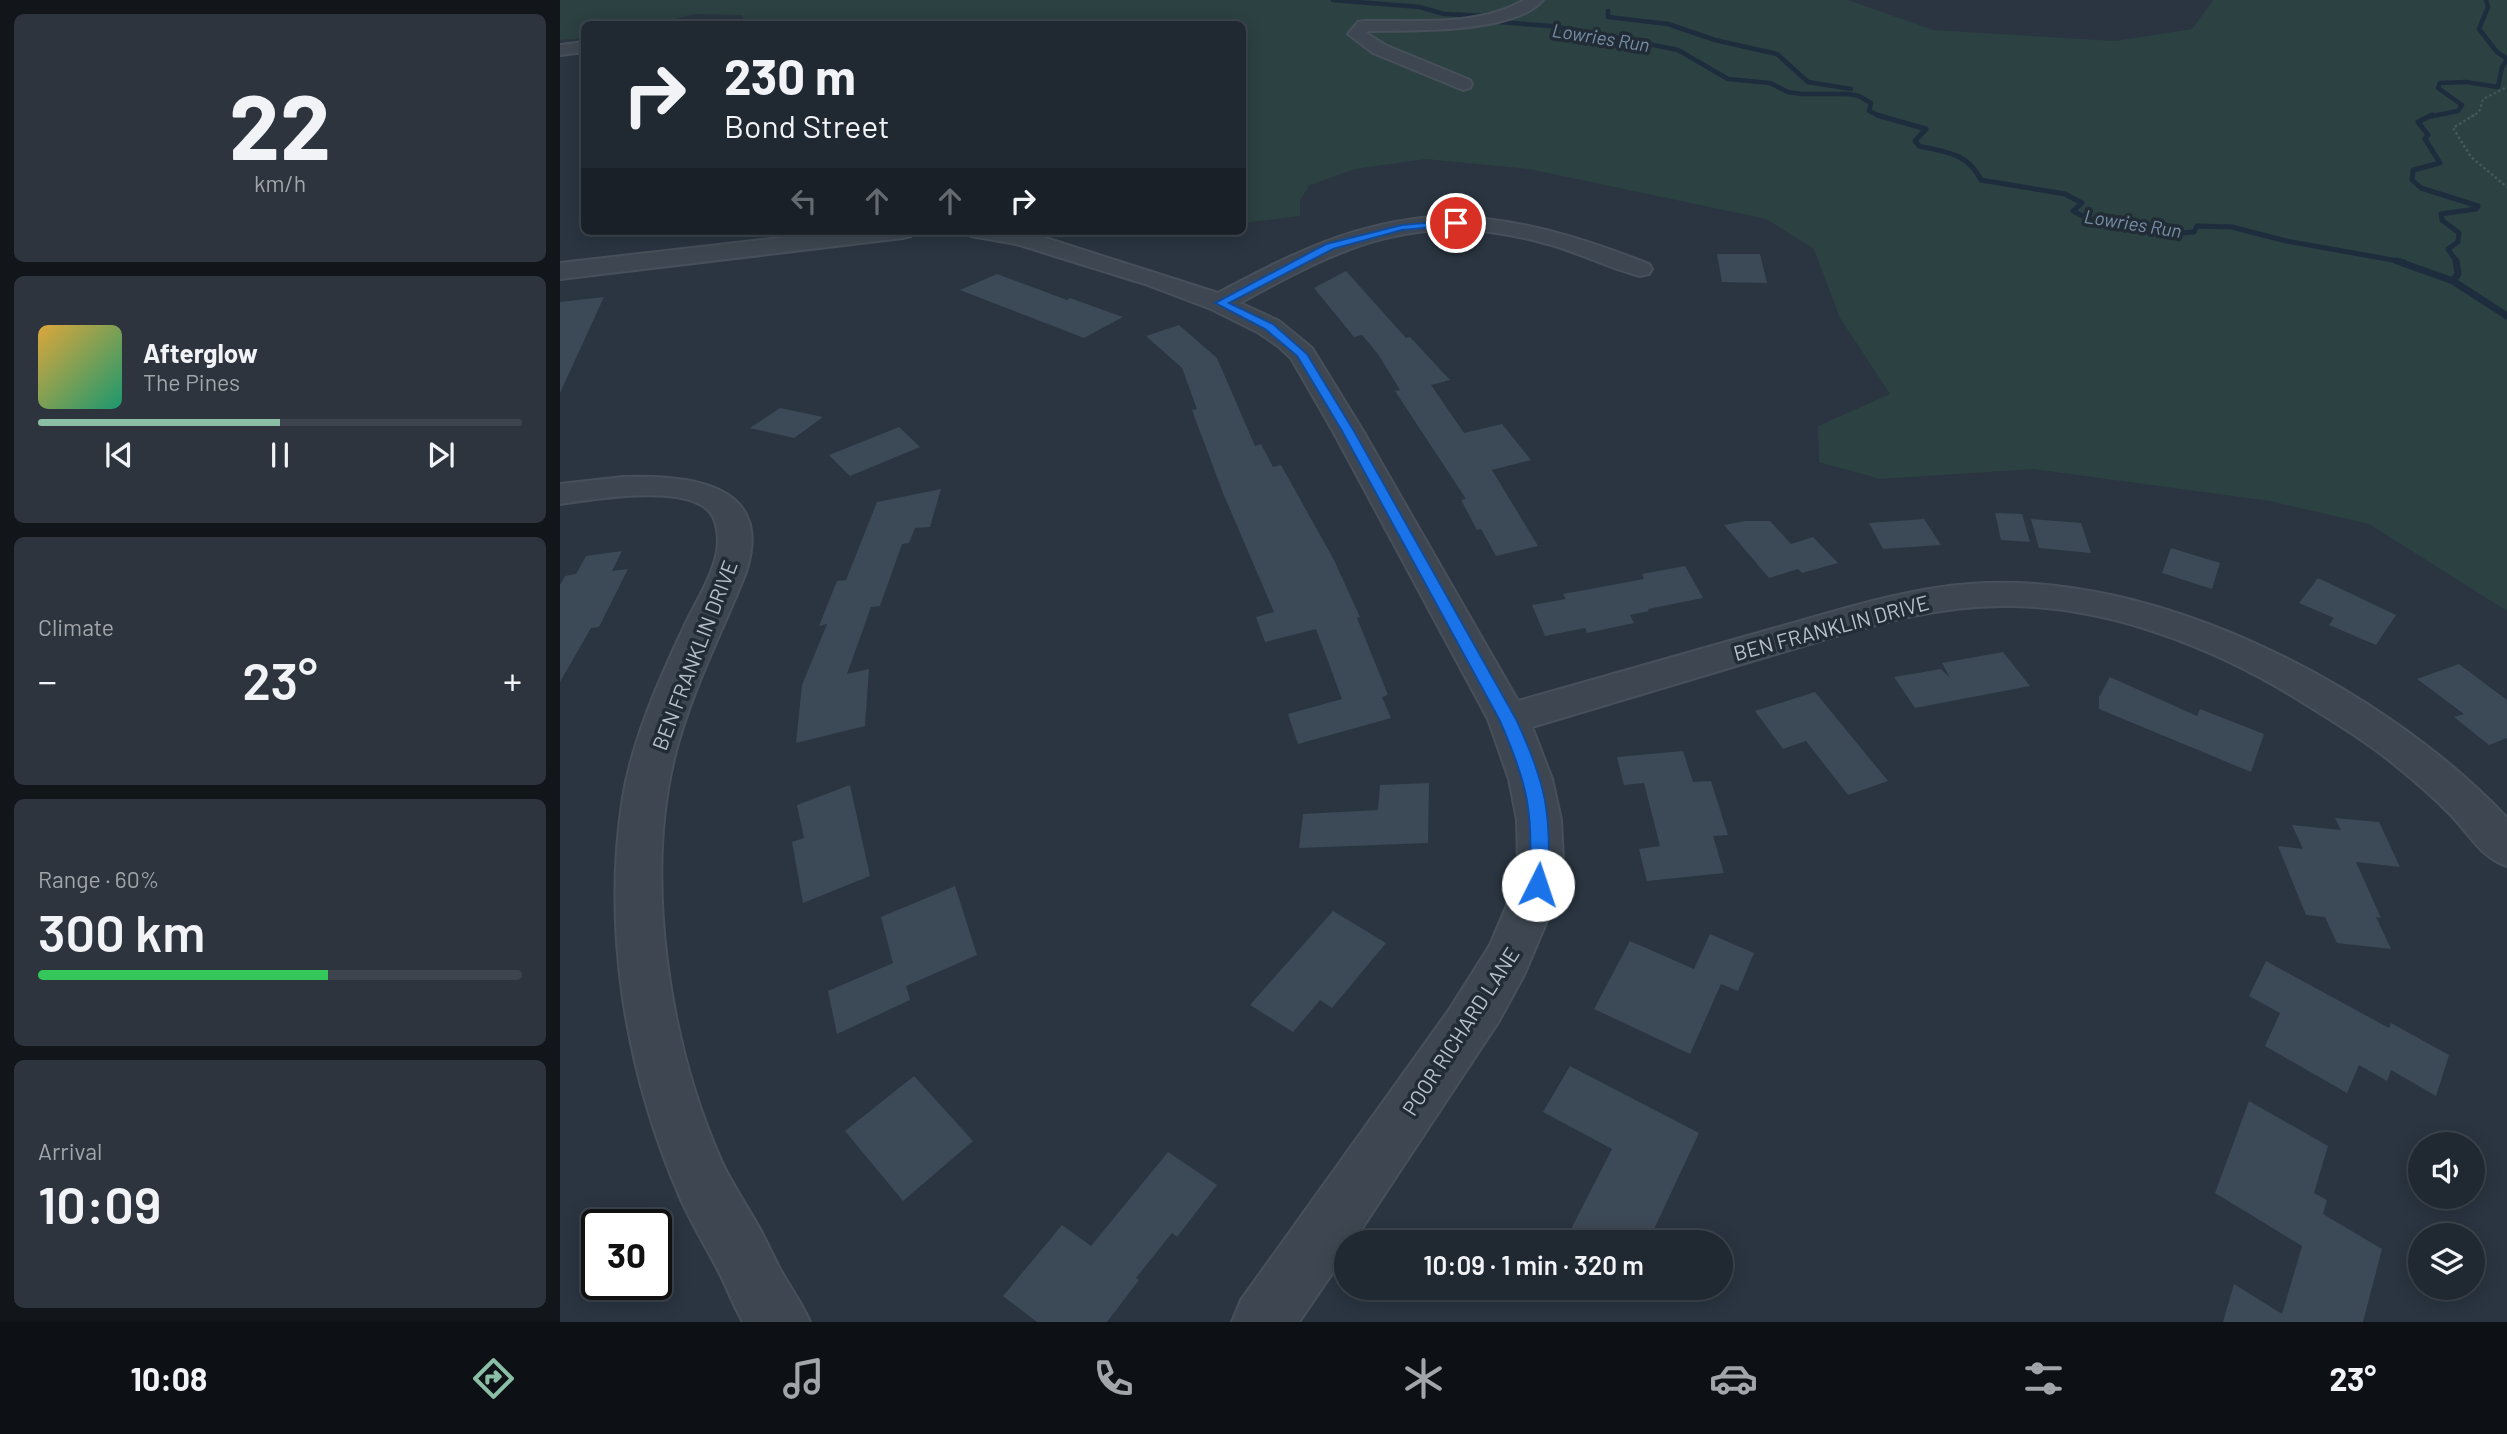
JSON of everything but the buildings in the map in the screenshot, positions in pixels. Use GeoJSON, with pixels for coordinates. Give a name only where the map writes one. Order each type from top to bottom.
{"type":"FeatureCollection","features":[{"type":"Feature","properties":{"kind":"street"},"geometry":{"type":"LineString","coordinates":[[1463,83],[1379,49],[1356,34],[1364,26],[1509,15],[1535,0]]}},
{"type":"Feature","properties":{"kind":"street"},"geometry":{"type":"LineString","coordinates":[[560,50],[581,47]]}},
{"type":"Feature","properties":{"kind":"street"},"geometry":{"type":"LineString","coordinates":[[1220,303],[1330,247],[1375,233],[1428,224],[1456,223],[1523,230],[1555,238],[1640,268]]}},
{"type":"Feature","properties":{"kind":"street"},"geometry":{"type":"LineString","coordinates":[[560,271],[869,235]]}},
{"type":"Feature","properties":{"kind":"street","name":"POOR RICHARD LANE"},"geometry":{"type":"LineString","coordinates":[[1006,235],[1107,263],[1220,303],[1269,327],[1302,354],[1348,431],[1508,719],[1526,759],[1536,793],[1541,839],[1538,885],[1518,939],[1492,986],[1443,1061],[1263,1322]]}},
{"type":"Feature","properties":{"kind":"street","name":"BEN FRANKLIN DRIVE"},"geometry":{"type":"LineString","coordinates":[[560,494],[633,485],[682,489],[715,500],[726,508],[732,523],[734,552],[662,729],[646,794],[640,834],[643,959],[652,1029],[695,1166],[779,1322]]}},
{"type":"Feature","properties":{"kind":"street","name":"BEN FRANKLIN DRIVE"},"geometry":{"type":"LineString","coordinates":[[1508,719],[1893,607],[1942,598],[1991,594],[2045,596],[2103,605],[2162,621],[2228,646],[2279,671],[2317,692],[2406,753],[2448,786],[2507,848]]}},
{"type":"Feature","properties":{"kind":"path"},"geometry":{"type":"LineString","coordinates":[[2507,87],[2483,99],[2479,112],[2453,128],[2460,145],[2476,165],[2507,187]]}},
{"type":"Feature","properties":{"kind":"green space"},"geometry":{"type":"Polygon","coordinates":[[[560,0],[1848,0],[1933,30],[2115,41],[2192,29],[2213,0],[2507,0],[2507,611],[2369,524],[2270,501],[2033,469],[1880,479],[1819,462],[1818,426],[1890,394],[1840,318],[1814,249],[1766,219],[1529,169],[1426,159],[1355,169],[1310,185],[1300,200],[1300,216],[1246,223],[1246,21],[745,21],[742,15],[694,14],[667,21],[581,21],[581,38],[560,40],[560,0]]]}},
{"type":"Feature","properties":{"kind":"waterway","name":"Lowries Run"},"geometry":{"type":"LineString","coordinates":[[1333,0],[1420,7],[1444,14],[1487,16],[1500,22],[1551,26],[1678,50],[1728,79],[1770,83],[1788,92],[1802,94],[1859,96],[1871,103],[1869,111],[1879,116]]}},
{"type":"Feature","properties":{"kind":"waterway"},"geometry":{"type":"LineString","coordinates":[[2486,0],[2488,7],[2479,29],[2497,52],[2507,59]]}},
{"type":"Feature","properties":{"kind":"waterway"},"geometry":{"type":"LineString","coordinates":[[1608,11],[1608,17],[1668,24],[1715,40],[1777,54],[1808,82],[1851,89]]}},
{"type":"Feature","properties":{"kind":"waterway"},"geometry":{"type":"LineString","coordinates":[[2428,117],[2458,111],[2462,105],[2438,88],[2440,83],[2466,82],[2498,87],[2502,67],[2507,60]]}},
{"type":"Feature","properties":{"kind":"waterway"},"geometry":{"type":"LineString","coordinates":[[2428,117],[2432,115]]}},
{"type":"Feature","properties":{"kind":"waterway","name":"Lowries Run"},"geometry":{"type":"LineString","coordinates":[[1879,116],[1926,129],[1915,141],[1919,146],[1947,152],[1963,159],[1981,180],[2065,194],[2082,203],[2073,211],[2100,223],[2164,233],[2194,232],[2197,226],[2232,227],[2286,241],[2404,262]]}},
{"type":"Feature","properties":{"kind":"waterway"},"geometry":{"type":"LineString","coordinates":[[2428,117],[2418,122],[2428,135],[2425,139],[2440,163],[2413,170],[2412,180],[2421,188],[2478,206],[2476,209],[2441,214],[2442,220],[2459,233],[2458,242],[2448,249],[2457,262]]}},
{"type":"Feature","properties":{"kind":"waterway","name":"Lowries Run"},"geometry":{"type":"LineString","coordinates":[[2397,261],[2453,281]]}},
{"type":"Feature","properties":{"kind":"waterway"},"geometry":{"type":"LineString","coordinates":[[2453,281],[2458,274],[2456,261]]}},
{"type":"Feature","properties":{"kind":"waterway","name":"Lowries Run"},"geometry":{"type":"LineString","coordinates":[[2453,281],[2507,316]]}},
{"type":"Feature","properties":{"kind":"route"},"geometry":{"type":"LineString","coordinates":[[1456,223],[1428,224],[1375,233],[1330,247],[1220,303],[1269,327],[1302,354],[1348,431],[1508,719],[1526,759],[1536,793],[1541,839],[1538,885]]}}]}
